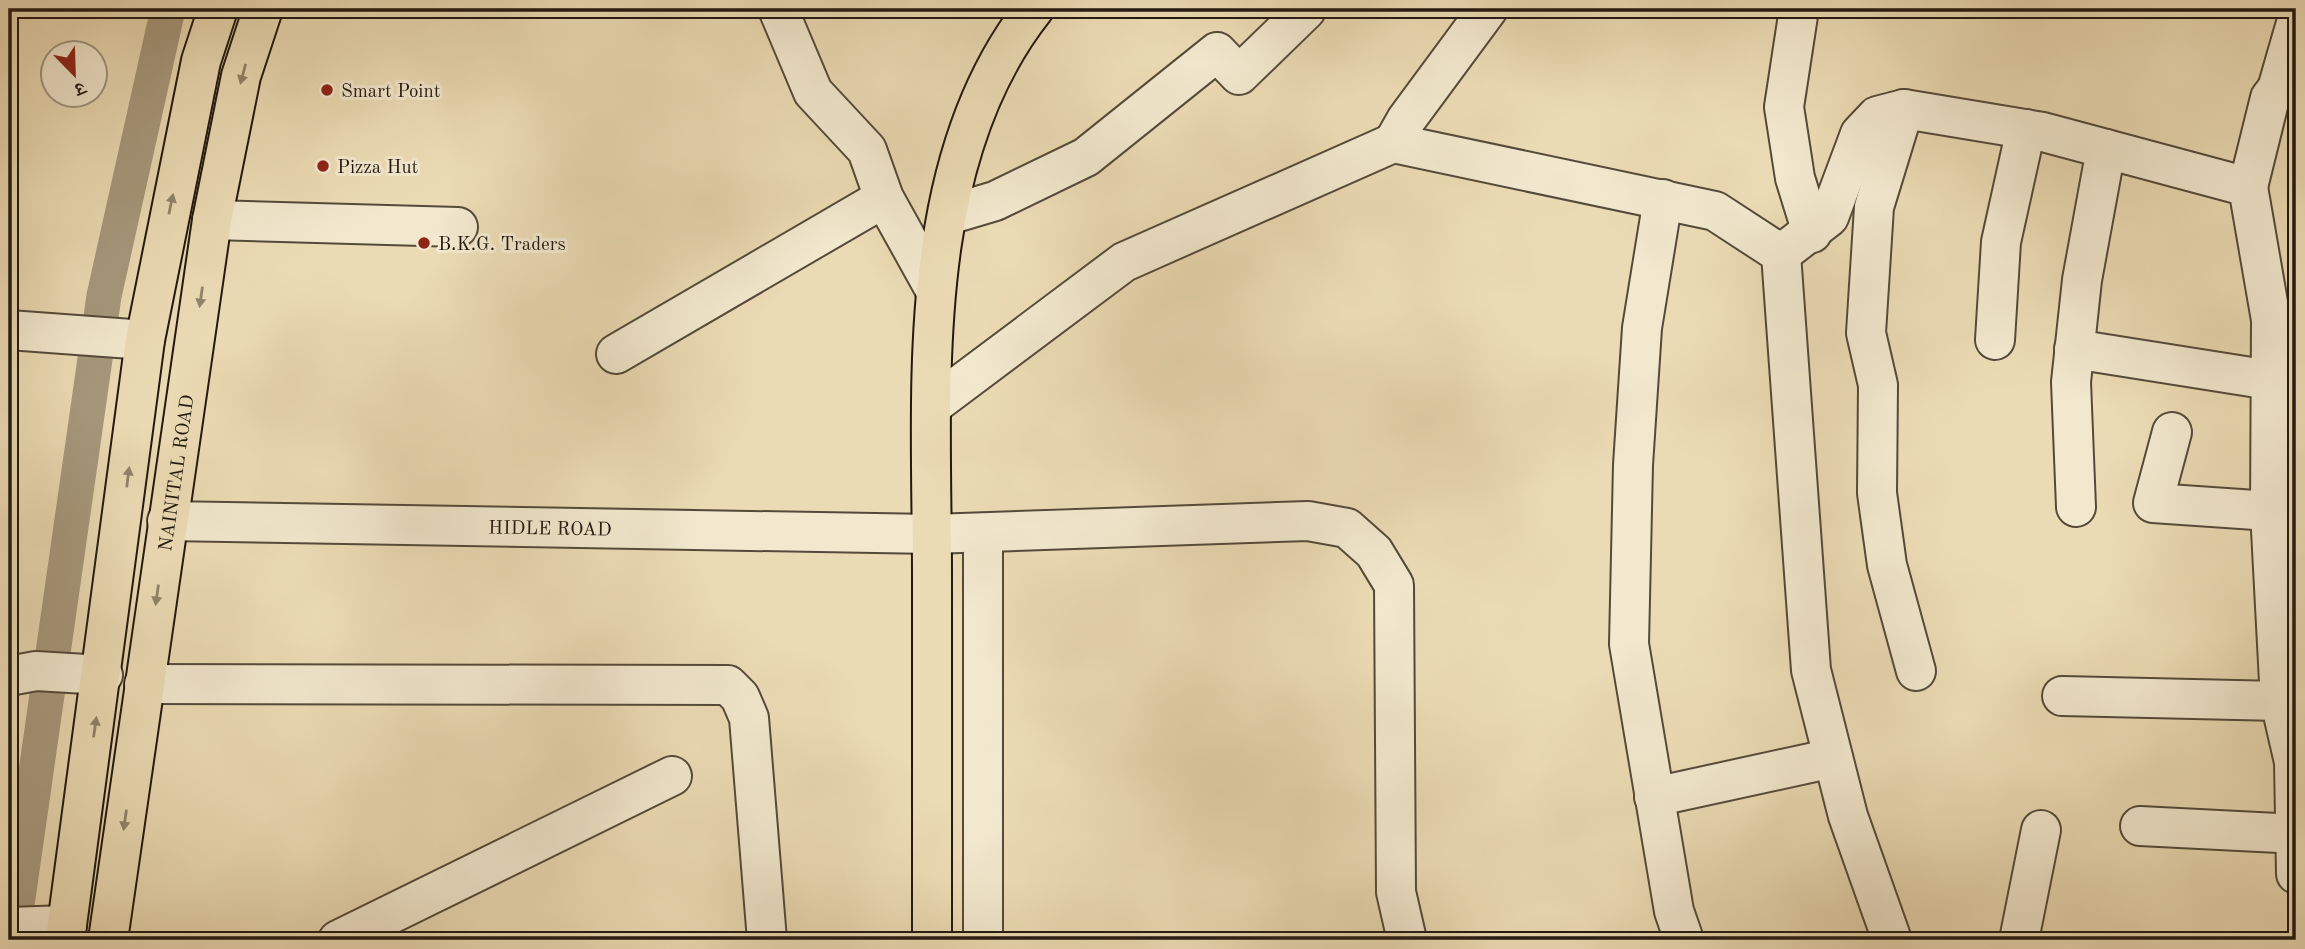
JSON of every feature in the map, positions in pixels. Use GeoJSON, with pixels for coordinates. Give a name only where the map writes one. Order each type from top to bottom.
{"type":"FeatureCollection","features":[{"type":"Feature","properties":{"kind":"main road"},"geometry":{"type":"LineString","coordinates":[[43,930],[103,675],[145,340],[201,61],[218,9]]}},
{"type":"Feature","properties":{"kind":"main road","name":"NAINITAL ROAD"},"geometry":{"type":"LineString","coordinates":[[108,940],[212,220],[241,76],[263,9]]}},
{"type":"Feature","properties":{"kind":"main road"},"geometry":{"type":"LineString","coordinates":[[932,940],[934,288],[958,164],[988,82],[1034,9]]}},
{"type":"Feature","properties":{"kind":"main road"},"geometry":{"type":"LineString","coordinates":[[122,520],[167,521]]}},
{"type":"Feature","properties":{"kind":"street"},"geometry":{"type":"LineString","coordinates":[[778,9],[813,92],[867,150],[884,198],[934,288]]}},
{"type":"Feature","properties":{"kind":"street"},"geometry":{"type":"LineString","coordinates":[[1393,143],[1406,120],[1488,9]]}},
{"type":"Feature","properties":{"kind":"street"},"geometry":{"type":"LineString","coordinates":[[1799,9],[1784,107],[1795,178],[1812,233]]}},
{"type":"Feature","properties":{"kind":"street"},"geometry":{"type":"LineString","coordinates":[[948,215],[995,201],[1086,157],[1217,52],[1239,75],[1306,10]]}},
{"type":"Feature","properties":{"kind":"street"},"geometry":{"type":"LineString","coordinates":[[2296,23],[2287,88],[2270,98],[2248,187],[2279,366],[2278,492],[2285,579],[2280,701],[2295,762],[2296,874]]}},
{"type":"Feature","properties":{"kind":"street"},"geometry":{"type":"LineString","coordinates":[[1904,109],[1874,207],[1866,333],[1878,385],[1877,493],[1887,565],[1916,671]]}},
{"type":"Feature","properties":{"kind":"street"},"geometry":{"type":"LineString","coordinates":[[1780,254],[1812,233],[1829,217],[1860,134],[1877,117],[1904,109],[2026,129],[2248,187]]}},
{"type":"Feature","properties":{"kind":"street"},"geometry":{"type":"LineString","coordinates":[[1995,340],[2001,242],[2026,129]]}},
{"type":"Feature","properties":{"kind":"street"},"geometry":{"type":"LineString","coordinates":[[933,405],[1124,262],[1393,143],[1715,211],[1780,254]]}},
{"type":"Feature","properties":{"kind":"street"},"geometry":{"type":"LineString","coordinates":[[2076,507],[2071,382],[2082,280],[2106,149]]}},
{"type":"Feature","properties":{"kind":"street"},"geometry":{"type":"LineString","coordinates":[[616,354],[884,198]]}},
{"type":"Feature","properties":{"kind":"street"},"geometry":{"type":"LineString","coordinates":[[1663,199],[1642,328],[1633,465],[1629,630],[1674,911],[1684,940]]}},
{"type":"Feature","properties":{"kind":"street"},"geometry":{"type":"LineString","coordinates":[[212,220],[458,227]]}},
{"type":"Feature","properties":{"kind":"street"},"geometry":{"type":"LineString","coordinates":[[1780,254],[1811,670],[1848,816],[1892,940]]}},
{"type":"Feature","properties":{"kind":"street"},"geometry":{"type":"LineString","coordinates":[[9,330],[145,340]]}},
{"type":"Feature","properties":{"kind":"street"},"geometry":{"type":"LineString","coordinates":[[2074,349],[2279,366]]}},
{"type":"Feature","properties":{"kind":"street"},"geometry":{"type":"LineString","coordinates":[[2172,432],[2153,503],[2278,492]]}},
{"type":"Feature","properties":{"kind":"street","name":"HIDLE ROAD"},"geometry":{"type":"LineString","coordinates":[[167,521],[932,534],[1308,521],[1347,528],[1374,552],[1394,585],[1396,892],[1407,940]]}},
{"type":"Feature","properties":{"kind":"street"},"geometry":{"type":"LineString","coordinates":[[983,940],[984,533]]}},
{"type":"Feature","properties":{"kind":"street"},"geometry":{"type":"LineString","coordinates":[[35,673],[103,675]]}},
{"type":"Feature","properties":{"kind":"street"},"geometry":{"type":"LineString","coordinates":[[144,684],[728,685],[740,696],[749,718],[768,940]]}},
{"type":"Feature","properties":{"kind":"street"},"geometry":{"type":"LineString","coordinates":[[2062,696],[2280,701]]}},
{"type":"Feature","properties":{"kind":"street"},"geometry":{"type":"LineString","coordinates":[[1654,797],[1833,758]]}},
{"type":"Feature","properties":{"kind":"street"},"geometry":{"type":"LineString","coordinates":[[338,940],[671,776]]}},
{"type":"Feature","properties":{"kind":"street"},"geometry":{"type":"LineString","coordinates":[[2140,826],[2296,834]]}},
{"type":"Feature","properties":{"kind":"street"},"geometry":{"type":"LineString","coordinates":[[2019,940],[2041,830]]}},
{"type":"Feature","properties":{"kind":"waterway"},"geometry":{"type":"LineString","coordinates":[[12,940],[104,296],[168,9]]}},
{"type":"Feature","properties":{"kind":"place","name":"Smart Point"},"geometry":{"type":"Point","coordinates":[327,90]}},
{"type":"Feature","properties":{"kind":"place","name":"Pizza Hut"},"geometry":{"type":"Point","coordinates":[323,166]}},
{"type":"Feature","properties":{"kind":"place","name":"B.K.G. Traders"},"geometry":{"type":"Point","coordinates":[424,243]}}]}
